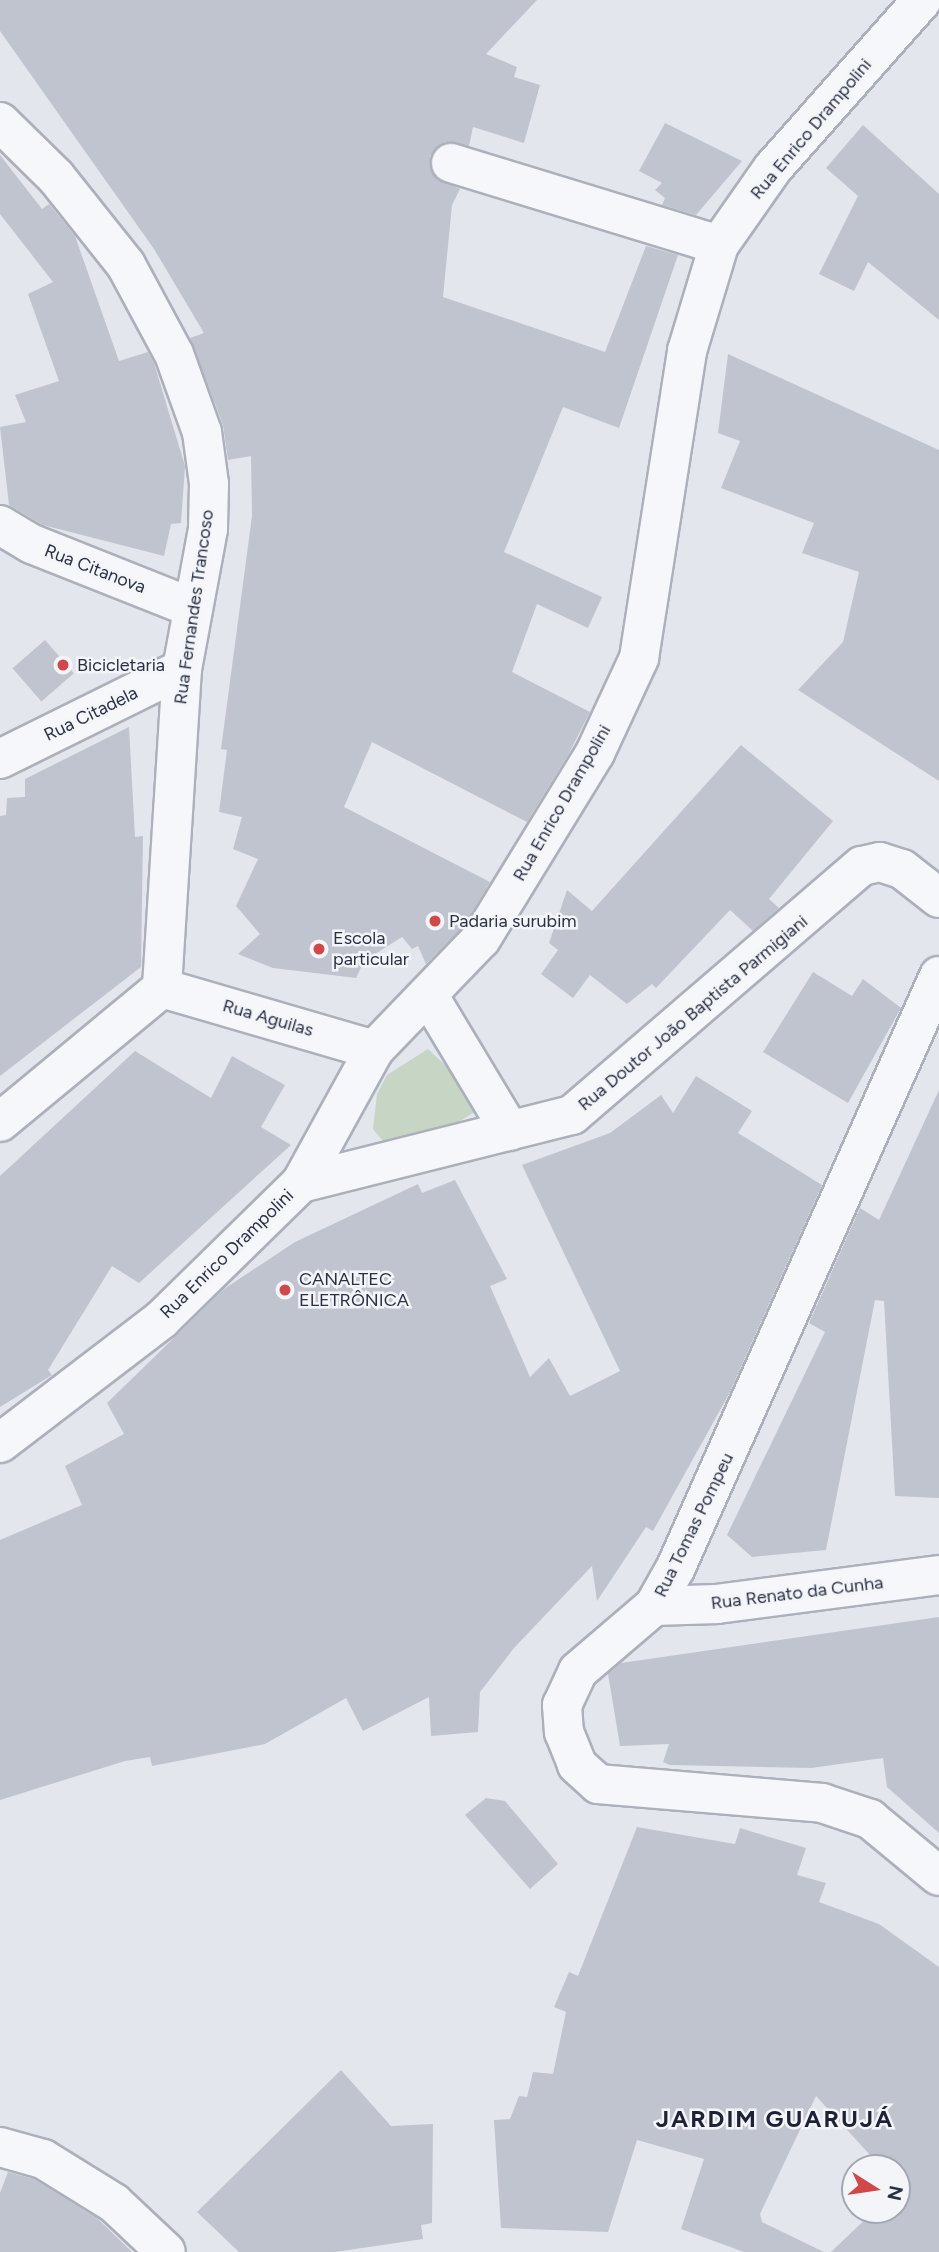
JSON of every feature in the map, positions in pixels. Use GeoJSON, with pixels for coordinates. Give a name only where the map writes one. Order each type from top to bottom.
{"type":"FeatureCollection","features":[{"type":"Feature","properties":{"kind":"street","name":"Rua Enrico Drampolini"},"geometry":{"type":"LineString","coordinates":[[0,1443],[162,1319],[301,1183],[374,1050],[430,998],[481,939],[595,753],[639,658],[687,351],[719,245],[773,168],[922,0]]}},
{"type":"Feature","properties":{"kind":"street","name":"Rua Fernandes Trancoso"},"geometry":{"type":"LineString","coordinates":[[0,122],[56,177],[127,265],[174,355],[202,432],[209,484],[194,608],[182,669],[162,988]]}},
{"type":"Feature","properties":{"kind":"street"},"geometry":{"type":"LineString","coordinates":[[451,163],[719,245]]}},
{"type":"Feature","properties":{"kind":"street","name":"Rua Citanova"},"geometry":{"type":"LineString","coordinates":[[0,525],[32,544],[194,608]]}},
{"type":"Feature","properties":{"kind":"street","name":"Rua Citadela"},"geometry":{"type":"LineString","coordinates":[[0,759],[182,669]]}},
{"type":"Feature","properties":{"kind":"street","name":"Rua Doutor João Baptista Parmigiani"},"geometry":{"type":"LineString","coordinates":[[301,1183],[572,1115],[603,1093],[862,866],[880,862],[902,869],[939,898]]}},
{"type":"Feature","properties":{"kind":"street","name":"Rua Tomas Pompeu"},"geometry":{"type":"LineString","coordinates":[[939,976],[704,1510],[654,1606],[568,1687],[564,1732],[584,1771],[598,1784],[621,1790],[822,1803],[870,1819],[939,1876]]}},
{"type":"Feature","properties":{"kind":"street"},"geometry":{"type":"LineString","coordinates":[[0,1122],[162,988]]}},
{"type":"Feature","properties":{"kind":"street","name":"Rua Aguilas"},"geometry":{"type":"LineString","coordinates":[[162,988],[374,1050]]}},
{"type":"Feature","properties":{"kind":"street"},"geometry":{"type":"LineString","coordinates":[[430,998],[510,1131]]}},
{"type":"Feature","properties":{"kind":"street","name":"Rua Renato da Cunha"},"geometry":{"type":"LineString","coordinates":[[654,1606],[717,1604],[939,1575]]}},
{"type":"Feature","properties":{"kind":"street"},"geometry":{"type":"LineString","coordinates":[[0,2147],[43,2159],[114,2203],[166,2252]]}},
{"type":"Feature","properties":{"kind":"green space"},"geometry":{"type":"Polygon","coordinates":[[[428,1049],[487,1105],[412,1149],[383,1141],[373,1129],[377,1094],[387,1075],[428,1049]]]}},
{"type":"Feature","properties":{"kind":"building"},"geometry":{"type":"Polygon","coordinates":[[[0,0],[537,0],[486,54],[517,67],[514,77],[540,85],[524,143],[473,127],[469,146],[445,142],[430,156],[435,177],[460,189],[452,205],[443,297],[605,352],[646,246],[678,255],[619,428],[563,407],[504,552],[602,597],[588,628],[537,604],[512,672],[590,712],[568,755],[527,822],[372,742],[344,807],[490,882],[464,926],[426,964],[418,946],[412,949],[402,937],[364,961],[356,978],[273,968],[238,954],[260,934],[236,906],[258,859],[233,849],[242,817],[219,812],[227,750],[221,749],[252,516],[251,456],[228,460],[223,425],[190,338],[204,333],[154,249],[0,31],[0,0]]]}},
{"type":"Feature","properties":{"kind":"building"},"geometry":{"type":"Polygon","coordinates":[[[665,123],[742,161],[696,215],[662,205],[665,198],[655,190],[662,183],[639,171],[665,123]]]}},
{"type":"Feature","properties":{"kind":"building"},"geometry":{"type":"Polygon","coordinates":[[[863,125],[939,194],[939,320],[868,262],[854,291],[819,274],[858,196],[826,168],[863,125]]]}},
{"type":"Feature","properties":{"kind":"building"},"geometry":{"type":"Polygon","coordinates":[[[0,155],[42,209],[49,204],[75,236],[119,361],[148,352],[154,363],[185,466],[181,523],[171,524],[164,556],[43,525],[9,505],[0,427],[26,422],[15,395],[59,381],[28,294],[53,282],[0,214],[0,155]]]}},
{"type":"Feature","properties":{"kind":"building"},"geometry":{"type":"Polygon","coordinates":[[[728,354],[939,450],[939,781],[798,690],[843,642],[859,572],[802,553],[814,523],[721,488],[740,441],[718,433],[728,354]]]}},
{"type":"Feature","properties":{"kind":"building"},"geometry":{"type":"Polygon","coordinates":[[[45,640],[74,673],[41,701],[13,668],[45,640]]]}},
{"type":"Feature","properties":{"kind":"building"},"geometry":{"type":"Polygon","coordinates":[[[129,727],[135,837],[143,836],[141,967],[0,1076],[0,816],[6,815],[7,798],[25,797],[25,779],[129,727]]]}},
{"type":"Feature","properties":{"kind":"building"},"geometry":{"type":"Polygon","coordinates":[[[741,745],[833,821],[769,899],[779,908],[753,931],[730,910],[656,988],[652,984],[627,1004],[590,975],[573,998],[541,974],[558,950],[549,943],[567,890],[592,911],[741,745]]]}},
{"type":"Feature","properties":{"kind":"building"},"geometry":{"type":"Polygon","coordinates":[[[813,972],[852,996],[863,979],[901,1008],[848,1103],[763,1052],[813,972]]]}},
{"type":"Feature","properties":{"kind":"building"},"geometry":{"type":"Polygon","coordinates":[[[135,1051],[211,1098],[232,1056],[285,1085],[261,1127],[291,1145],[139,1283],[112,1266],[48,1370],[52,1375],[0,1407],[0,1176],[135,1051]]]}},
{"type":"Feature","properties":{"kind":"building"},"geometry":{"type":"Polygon","coordinates":[[[696,1076],[752,1111],[738,1133],[822,1185],[729,1394],[653,1531],[646,1527],[597,1601],[592,1566],[514,1648],[480,1692],[478,1732],[431,1736],[429,1697],[363,1731],[346,1698],[265,1744],[152,1766],[150,1757],[125,1761],[0,1800],[0,1540],[82,1505],[65,1466],[124,1434],[107,1403],[224,1289],[295,1242],[418,1184],[422,1193],[455,1180],[507,1279],[490,1286],[530,1377],[549,1358],[570,1396],[620,1371],[522,1165],[610,1133],[661,1095],[673,1113],[696,1076]]]}},
{"type":"Feature","properties":{"kind":"building"},"geometry":{"type":"Polygon","coordinates":[[[939,1090],[939,1498],[895,1496],[884,1301],[875,1300],[826,1550],[752,1557],[727,1535],[825,1332],[809,1323],[860,1208],[879,1220],[939,1090]]]}},
{"type":"Feature","properties":{"kind":"building"},"geometry":{"type":"Polygon","coordinates":[[[939,1617],[939,1833],[887,1787],[883,1758],[811,1768],[670,1765],[663,1762],[669,1744],[620,1746],[608,1674],[621,1663],[939,1617]]]}},
{"type":"Feature","properties":{"kind":"building"},"geometry":{"type":"Polygon","coordinates":[[[486,1798],[505,1801],[558,1864],[530,1889],[465,1815],[486,1798]]]}},
{"type":"Feature","properties":{"kind":"building"},"geometry":{"type":"Polygon","coordinates":[[[637,1827],[735,1844],[740,1828],[806,1848],[797,1875],[826,1883],[819,1902],[879,1924],[939,1967],[939,2252],[831,2252],[860,2224],[911,2224],[911,2154],[869,2154],[816,2096],[760,2214],[762,2222],[824,2252],[744,2252],[681,2229],[704,2159],[637,2140],[608,2232],[501,2228],[494,2120],[510,2119],[519,2096],[527,2097],[533,2072],[553,2074],[566,2012],[554,2007],[569,1972],[578,1976],[637,1827]]]}},
{"type":"Feature","properties":{"kind":"building"},"geometry":{"type":"Polygon","coordinates":[[[341,2070],[391,2126],[433,2124],[432,2223],[421,2225],[423,2239],[335,2252],[239,2252],[197,2212],[341,2070]]]}},
{"type":"Feature","properties":{"kind":"building"},"geometry":{"type":"Polygon","coordinates":[[[8,2172],[34,2179],[98,2219],[132,2252],[0,2252],[0,2193],[8,2172]]]}},
{"type":"Feature","properties":{"kind":"place","name":"Bicicletaria"},"geometry":{"type":"Point","coordinates":[63,665]}},
{"type":"Feature","properties":{"kind":"place","name":"Padaria surubim"},"geometry":{"type":"Point","coordinates":[435,921]}},
{"type":"Feature","properties":{"kind":"place","name":"Escola particular"},"geometry":{"type":"Point","coordinates":[319,949]}},
{"type":"Feature","properties":{"kind":"place","name":"CANALTEC ELETRÔNICA"},"geometry":{"type":"Point","coordinates":[285,1290]}},
{"type":"Feature","properties":{"kind":"district","name":"JARDIM GUARUJÁ"},"geometry":{"type":"Point","coordinates":[775,2119]}}]}
